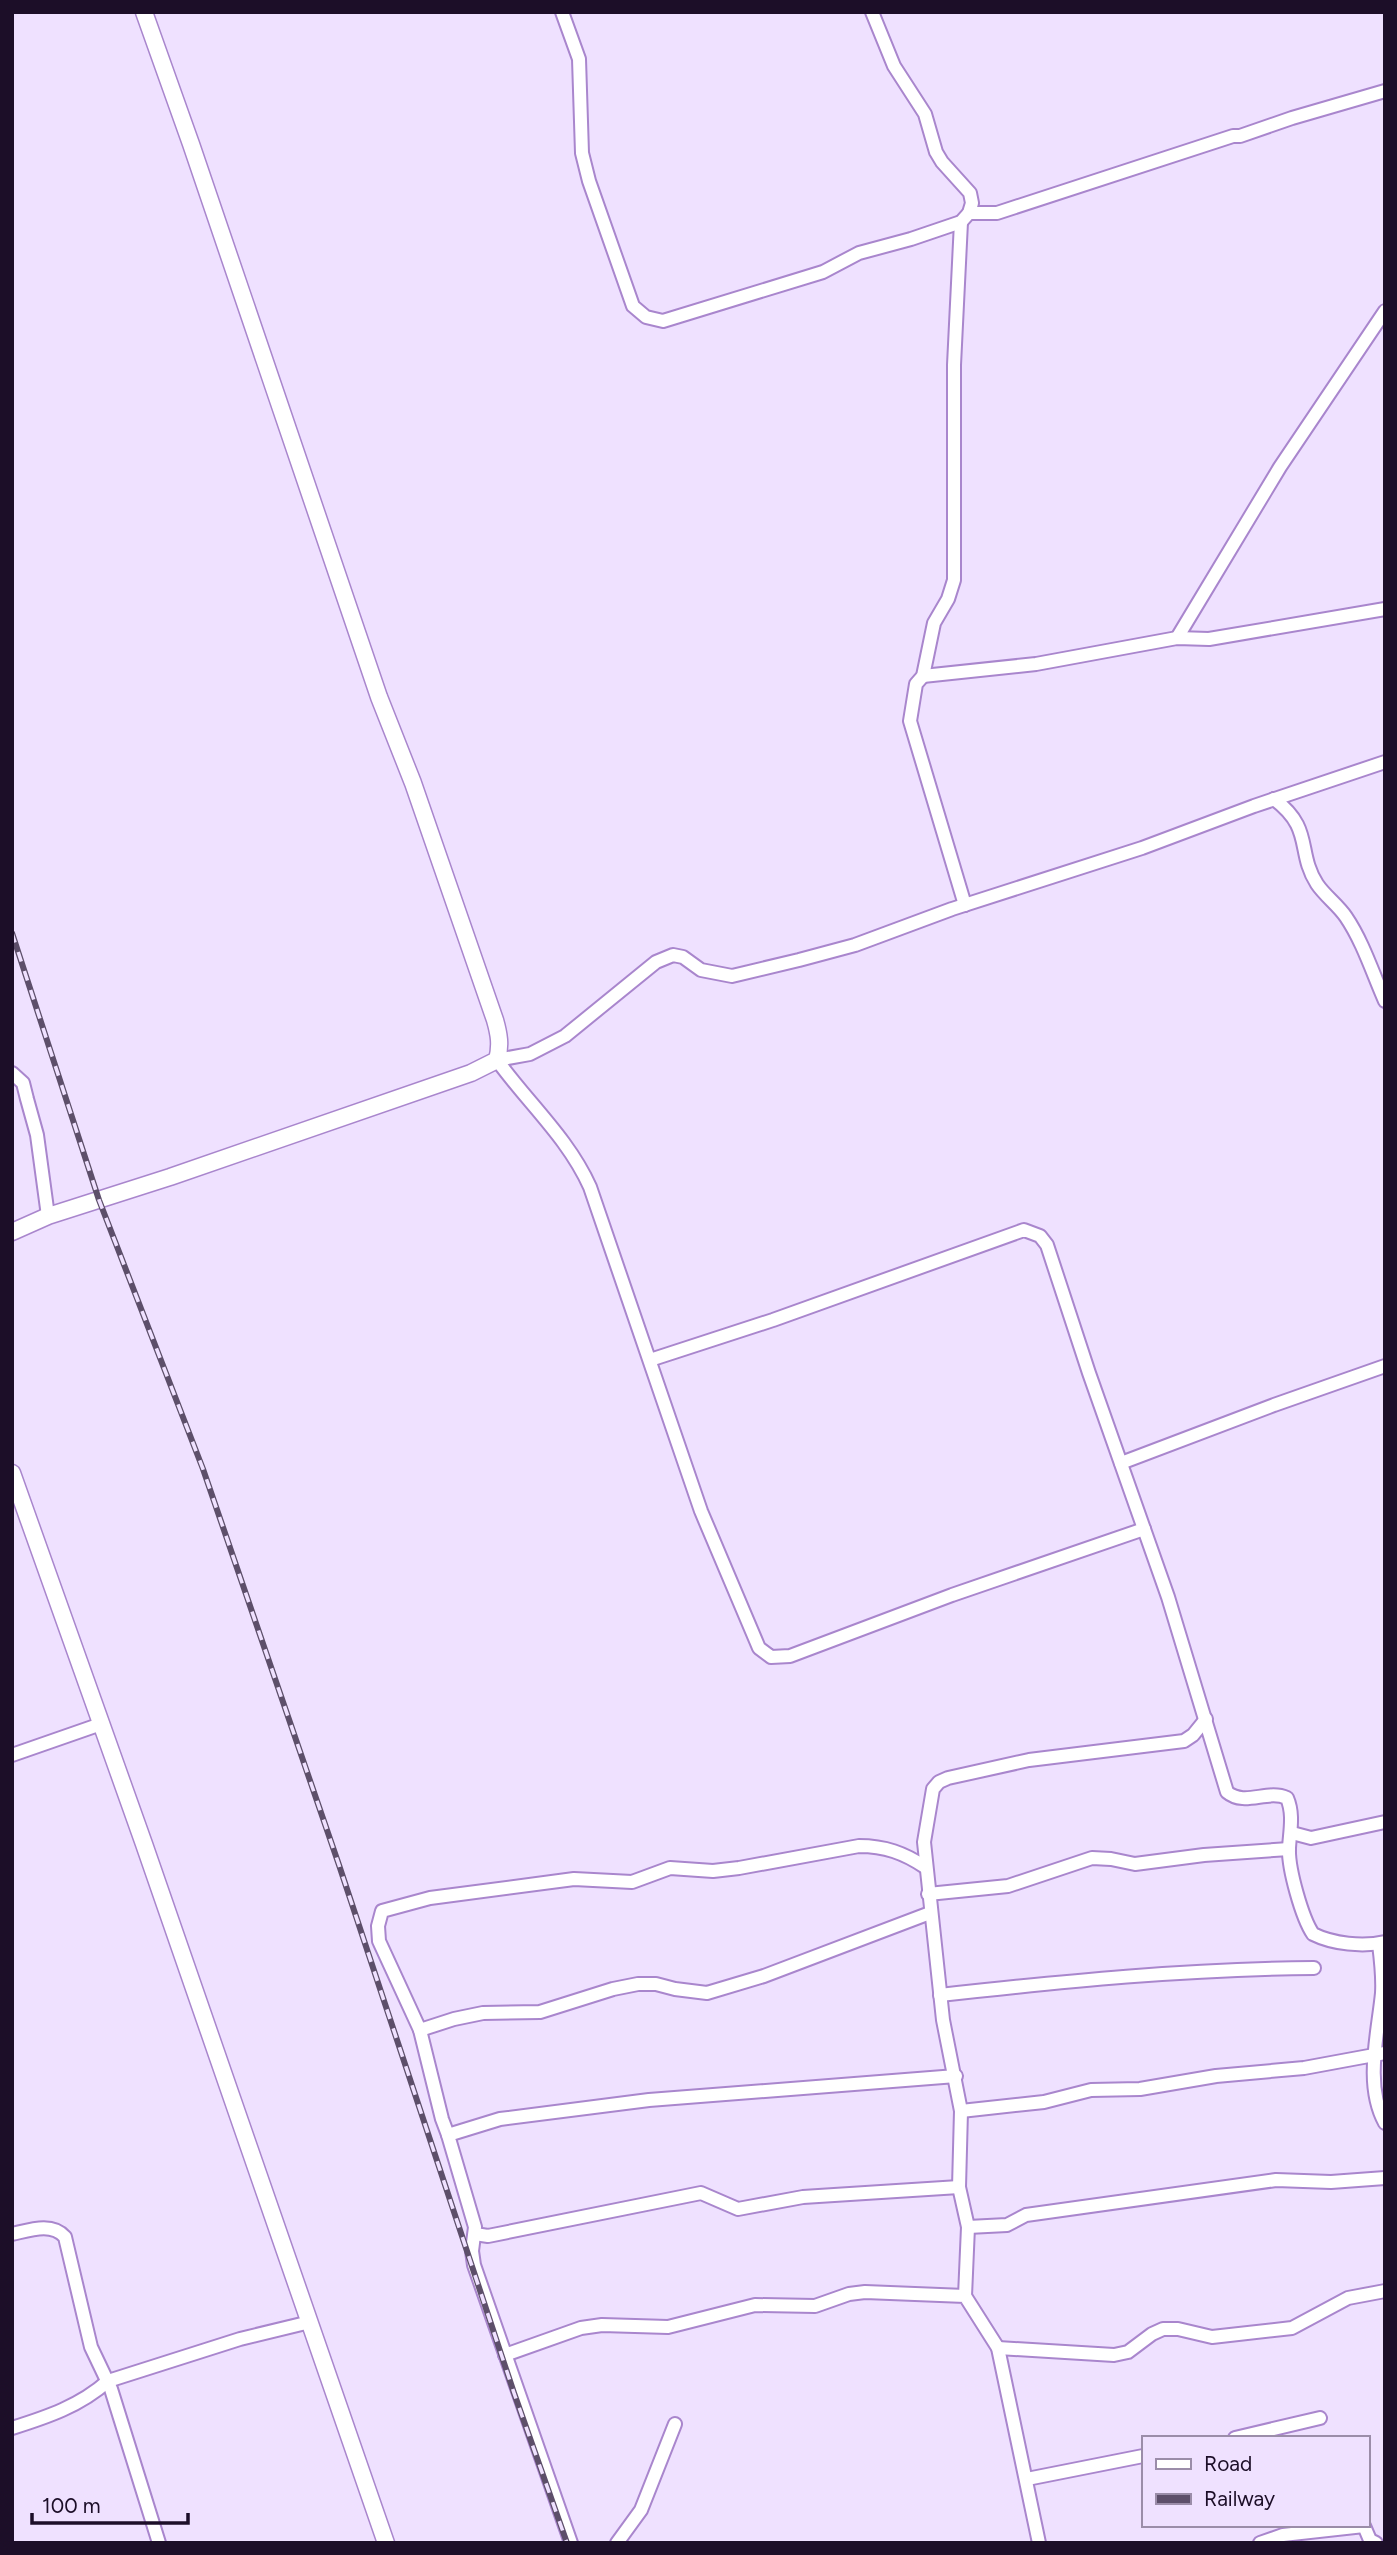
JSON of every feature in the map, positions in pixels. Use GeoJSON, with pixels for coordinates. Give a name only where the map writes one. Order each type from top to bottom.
{"type":"FeatureCollection","features":[{"type":"Feature","properties":{"kind":"street"},"geometry":{"type":"LineString","coordinates":[[144,12],[379,697],[495,1020],[500,1040],[497,1060],[520,1092],[554,1127],[580,1164],[595,1199],[706,1524],[759,1648],[771,1657],[790,1656],[953,1595],[1144,1529]]}},
{"type":"Feature","properties":{"kind":"street"},"geometry":{"type":"LineString","coordinates":[[562,12],[579,59],[582,153],[589,181],[633,306],[646,317],[663,321],[823,272],[859,253],[911,239],[965,218],[997,212],[1233,136],[1385,91]]}},
{"type":"Feature","properties":{"kind":"street"},"geometry":{"type":"LineString","coordinates":[[872,12],[894,66],[925,114],[936,152],[970,193],[972,203],[965,218],[954,365],[954,580],[948,599],[934,623],[923,677],[916,684],[909,721],[965,905]]}},
{"type":"Feature","properties":{"kind":"street"},"geometry":{"type":"LineString","coordinates":[[1177,638],[1280,467],[1385,311]]}},
{"type":"Feature","properties":{"kind":"street"},"geometry":{"type":"LineString","coordinates":[[923,677],[1036,664],[1177,638],[1209,639],[1385,609]]}},
{"type":"Feature","properties":{"kind":"street"},"geometry":{"type":"LineString","coordinates":[[12,1232],[48,1216],[453,1080],[497,1060],[530,1054],[565,1036],[667,956],[683,957],[701,970],[732,976],[855,945],[1385,762]]}},
{"type":"Feature","properties":{"kind":"street"},"geometry":{"type":"LineString","coordinates":[[1274,799],[1288,810],[1296,823],[1304,841],[1309,868],[1317,885],[1346,917],[1385,1002]]}},
{"type":"Feature","properties":{"kind":"street"},"geometry":{"type":"LineString","coordinates":[[12,1073],[23,1083],[37,1135],[48,1216]]}},
{"type":"Feature","properties":{"kind":"street"},"geometry":{"type":"LineString","coordinates":[[650,1360],[773,1320],[1024,1230],[1040,1236],[1048,1245],[1089,1373],[1168,1597],[1227,1791],[1240,1800],[1267,1795],[1287,1798],[1292,1833],[1289,1849],[1294,1878],[1313,1934],[1332,1941],[1382,1943],[1380,2054],[1376,2101],[1385,2123]]}},
{"type":"Feature","properties":{"kind":"street"},"geometry":{"type":"LineString","coordinates":[[1121,1463],[1385,1366]]}},
{"type":"Feature","properties":{"kind":"street"},"geometry":{"type":"LineString","coordinates":[[12,1473],[102,1724],[386,2543]]}},
{"type":"Feature","properties":{"kind":"street"},"geometry":{"type":"LineString","coordinates":[[1039,2543],[998,2348],[965,2296],[968,2227],[959,2187],[961,2111],[940,1995],[925,1867],[924,1842],[933,1789],[939,1782],[1030,1760],[1184,1741],[1194,1735],[1206,1719]]}},
{"type":"Feature","properties":{"kind":"street"},"geometry":{"type":"LineString","coordinates":[[12,1755],[102,1724]]}},
{"type":"Feature","properties":{"kind":"street"},"geometry":{"type":"LineString","coordinates":[[1292,1833],[1311,1838],[1385,1822]]}},
{"type":"Feature","properties":{"kind":"street"},"geometry":{"type":"LineString","coordinates":[[570,2543],[474,2265],[472,2251],[475,2234],[471,2213],[442,2119],[420,2030],[379,1941],[379,1917],[382,1911],[430,1898],[546,1882],[632,1882],[670,1868],[713,1871],[739,1868],[859,1846],[875,1846],[899,1852],[925,1867]]}},
{"type":"Feature","properties":{"kind":"street"},"geometry":{"type":"LineString","coordinates":[[928,1895],[1008,1886],[1092,1858],[1135,1864],[1232,1852],[1289,1849]]}},
{"type":"Feature","properties":{"kind":"street"},"geometry":{"type":"LineString","coordinates":[[420,2030],[483,2013],[510,2015],[540,2012],[638,1984],[656,1984],[707,1993],[764,1976],[930,1913]]}},
{"type":"Feature","properties":{"kind":"street"},"geometry":{"type":"LineString","coordinates":[[940,1995],[1104,1977],[1228,1969],[1314,1968]]}},
{"type":"Feature","properties":{"kind":"street"},"geometry":{"type":"LineString","coordinates":[[961,2111],[1044,2102],[1091,2091],[1140,2089],[1216,2076],[1304,2068],[1380,2054]]}},
{"type":"Feature","properties":{"kind":"street"},"geometry":{"type":"LineString","coordinates":[[448,2135],[500,2119],[649,2100],[956,2076]]}},
{"type":"Feature","properties":{"kind":"street"},"geometry":{"type":"LineString","coordinates":[[968,2227],[1007,2225],[1026,2215],[1276,2180],[1331,2182],[1385,2178]]}},
{"type":"Feature","properties":{"kind":"street"},"geometry":{"type":"LineString","coordinates":[[475,2234],[488,2236],[701,2193],[738,2210],[803,2197],[959,2187]]}},
{"type":"Feature","properties":{"kind":"street"},"geometry":{"type":"LineString","coordinates":[[12,2234],[47,2227],[60,2230],[65,2237],[91,2347],[108,2381],[159,2543]]}},
{"type":"Feature","properties":{"kind":"street"},"geometry":{"type":"LineString","coordinates":[[998,2348],[1114,2355],[1128,2352],[1163,2329],[1178,2329],[1212,2337],[1292,2328],[1348,2298],[1385,2291]]}},
{"type":"Feature","properties":{"kind":"street"},"geometry":{"type":"LineString","coordinates":[[505,2356],[581,2328],[602,2325],[668,2328],[755,2305],[814,2305],[865,2292],[965,2296]]}},
{"type":"Feature","properties":{"kind":"street"},"geometry":{"type":"LineString","coordinates":[[12,2428],[77,2403],[108,2381],[240,2339],[310,2322]]}},
{"type":"Feature","properties":{"kind":"street"},"geometry":{"type":"LineString","coordinates":[[1244,2436],[1320,2418]]}},
{"type":"Feature","properties":{"kind":"street"},"geometry":{"type":"LineString","coordinates":[[617,2543],[641,2510],[675,2424]]}},
{"type":"Feature","properties":{"kind":"street"},"geometry":{"type":"LineString","coordinates":[[1027,2479],[1142,2456]]}},
{"type":"Feature","properties":{"kind":"street"},"geometry":{"type":"LineString","coordinates":[[1260,2543],[1283,2535],[1355,2527]]}},
{"type":"Feature","properties":{"kind":"street"},"geometry":{"type":"LineString","coordinates":[[1364,2527],[1370,2540],[1376,2543]]}},
{"type":"Feature","properties":{"kind":"railway"},"geometry":{"type":"LineString","coordinates":[[12,933],[99,1200],[203,1469],[567,2543]]}}]}
